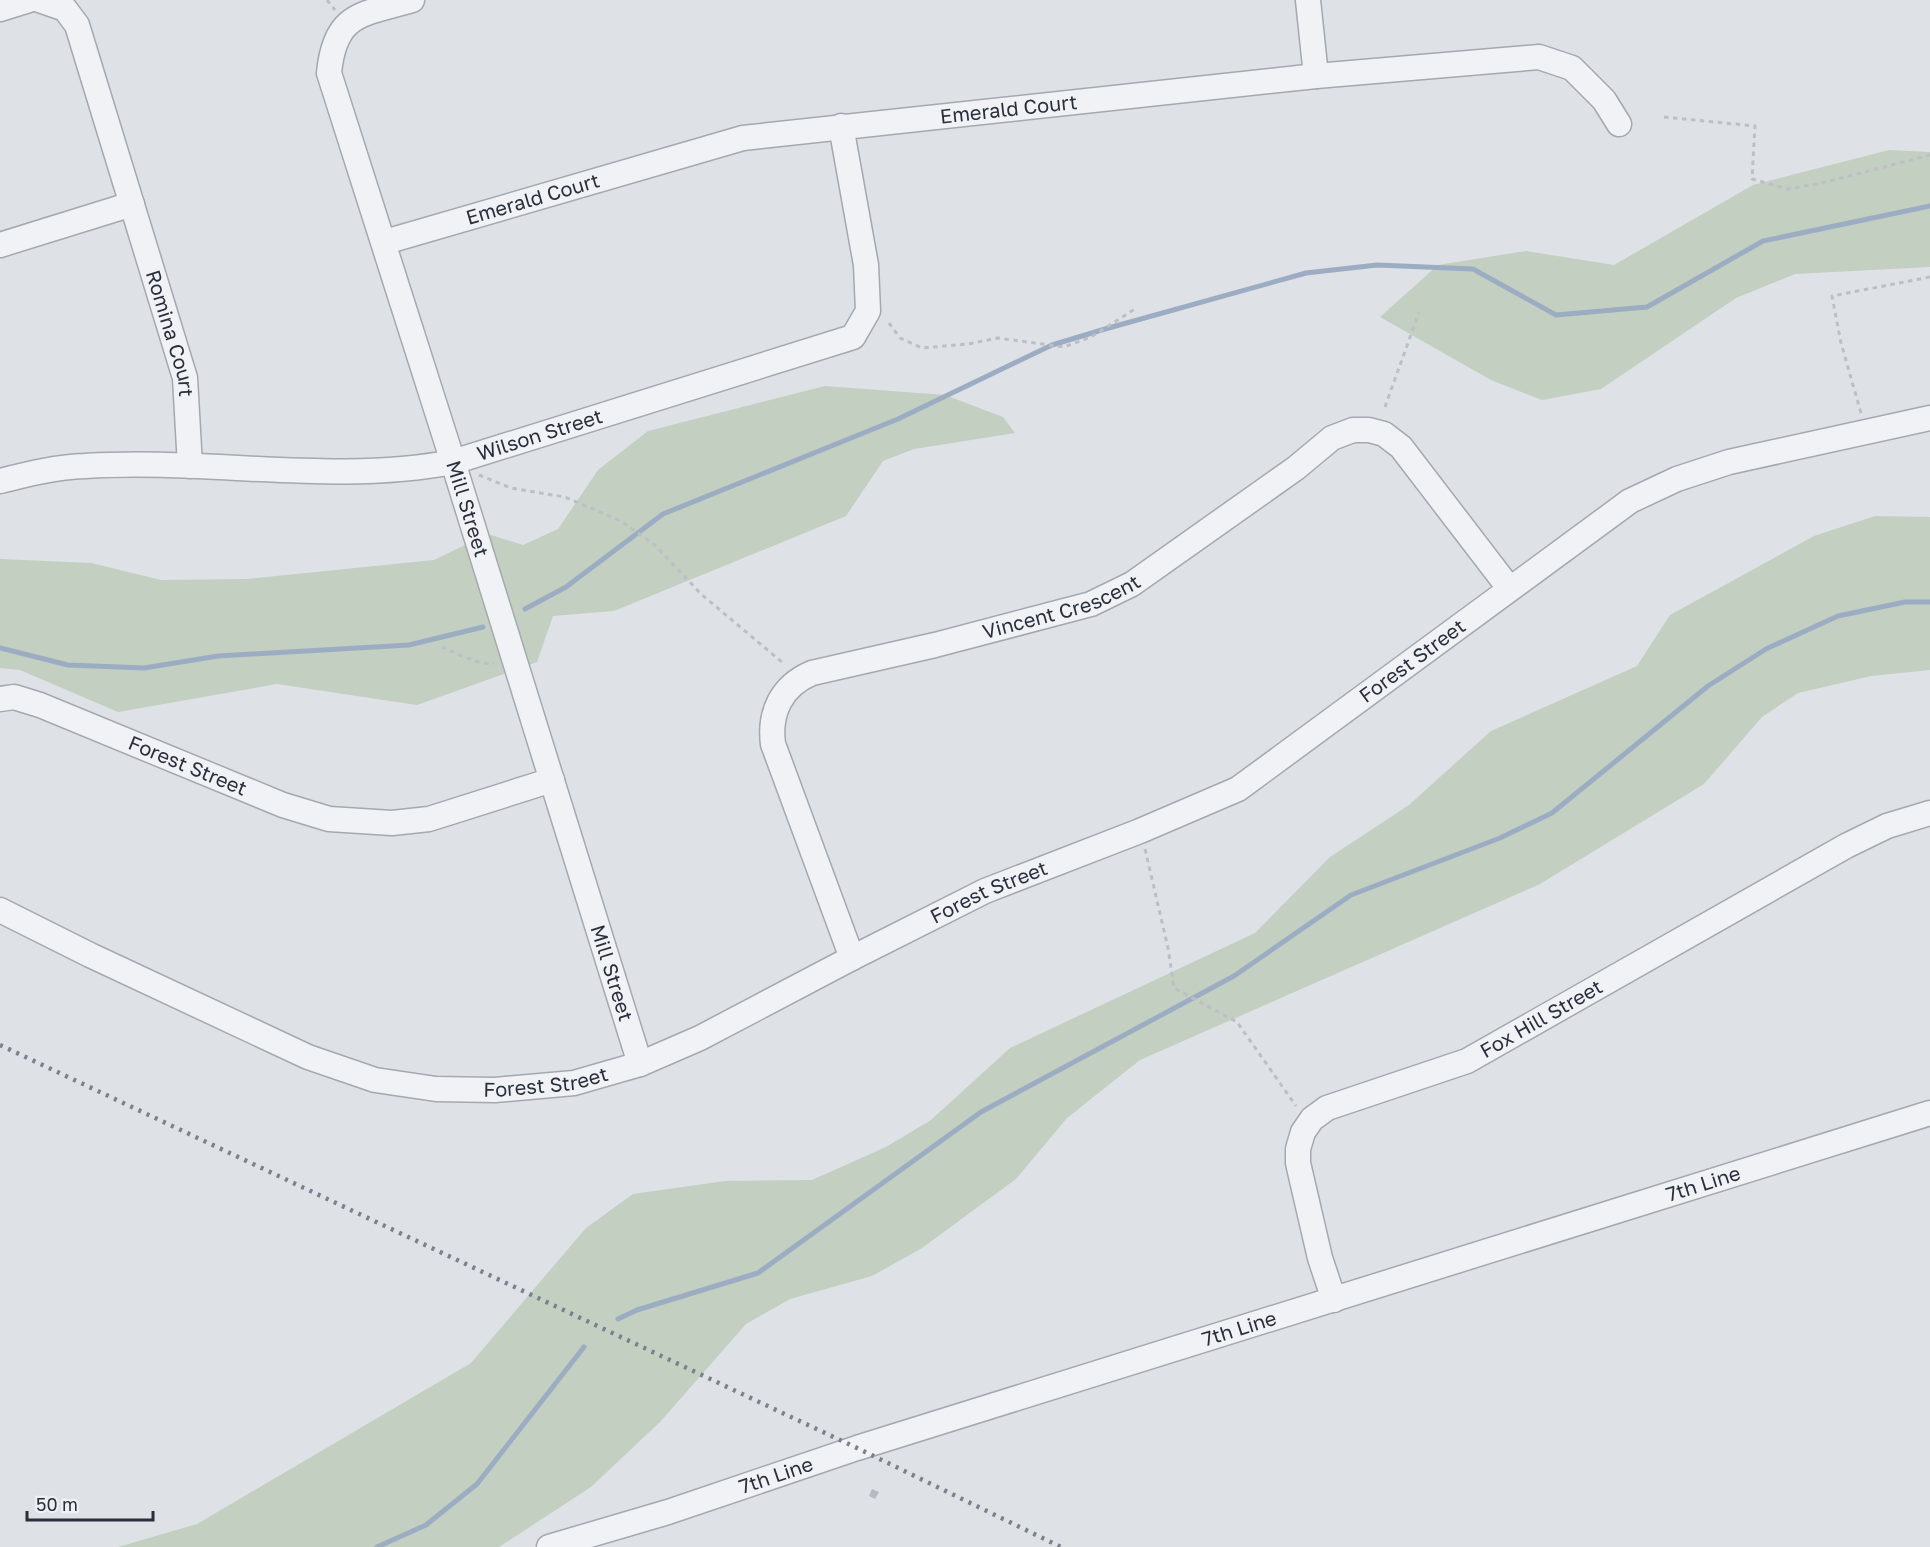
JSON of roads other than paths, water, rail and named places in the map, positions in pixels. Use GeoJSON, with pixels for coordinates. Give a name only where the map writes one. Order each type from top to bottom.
{"type":"FeatureCollection","features":[{"type":"Feature","properties":{"kind":"street"},"geometry":{"type":"LineString","coordinates":[[0,9],[29,0]]}},
{"type":"Feature","properties":{"kind":"street","name":"Romina Court"},"geometry":{"type":"LineString","coordinates":[[39,0],[65,9],[77,25],[185,378],[190,466]]}},
{"type":"Feature","properties":{"kind":"street","name":"Mill Street"},"geometry":{"type":"LineString","coordinates":[[412,0],[353,19],[340,30],[331,50],[329,72],[640,1064]]}},
{"type":"Feature","properties":{"kind":"street"},"geometry":{"type":"LineString","coordinates":[[1308,0],[1316,76]]}},
{"type":"Feature","properties":{"kind":"street","name":"Emerald Court"},"geometry":{"type":"LineString","coordinates":[[384,242],[743,138],[1316,76],[1539,57],[1572,68],[1604,100],[1619,124]]}},
{"type":"Feature","properties":{"kind":"street","name":"Wilson Street"},"geometry":{"type":"LineString","coordinates":[[0,481],[42,471],[109,464],[280,471],[387,471],[420,468],[453,462],[853,337],[868,311],[866,265],[841,126]]}},
{"type":"Feature","properties":{"kind":"street"},"geometry":{"type":"LineString","coordinates":[[0,245],[132,204]]}},
{"type":"Feature","properties":{"kind":"street","name":"Forest Street"},"geometry":{"type":"LineString","coordinates":[[0,910],[90,955],[308,1057],[375,1080],[436,1089],[495,1090],[574,1083],[640,1064],[700,1038],[985,891],[1140,831],[1238,789],[1630,501],[1677,479],[1729,462],[1930,418]]}},
{"type":"Feature","properties":{"kind":"street","name":"Vincent Crescent"},"geometry":{"type":"LineString","coordinates":[[852,958],[773,744],[771,729],[776,707],[787,690],[798,680],[812,673],[935,645],[1091,604],[1132,584],[1296,468],[1332,438],[1353,430],[1373,431],[1393,439],[1401,447],[1509,588]]}},
{"type":"Feature","properties":{"kind":"street","name":"Forest Street"},"geometry":{"type":"LineString","coordinates":[[0,699],[14,697],[40,705],[283,805],[329,819],[392,823],[429,819],[552,780]]}},
{"type":"Feature","properties":{"kind":"street","name":"Fox Hill Street"},"geometry":{"type":"LineString","coordinates":[[1334,1300],[1320,1258],[1298,1163],[1301,1136],[1315,1116],[1337,1104],[1449,1068],[1477,1056],[1846,846],[1887,826],[1930,813]]}},
{"type":"Feature","properties":{"kind":"street","name":"7th Line"},"geometry":{"type":"LineString","coordinates":[[549,1547],[668,1512],[857,1448],[1930,1113]]}},
{"type":"Feature","properties":{"kind":"waterway"},"geometry":{"type":"LineString","coordinates":[[525,609],[566,587],[663,514],[898,419],[1052,345],[1105,329],[1306,273],[1377,265],[1473,269],[1556,315],[1647,307],[1763,241],[1930,206]]}},
{"type":"Feature","properties":{"kind":"waterway"},"geometry":{"type":"LineString","coordinates":[[618,1319],[637,1310],[758,1273],[981,1112],[1234,976],[1351,895],[1500,838],[1552,813],[1708,686],[1766,649],[1838,616],[1905,602],[1930,602]]}},
{"type":"Feature","properties":{"kind":"waterway"},"geometry":{"type":"LineString","coordinates":[[0,648],[68,665],[144,668],[218,656],[409,645],[483,627]]}},
{"type":"Feature","properties":{"kind":"waterway"},"geometry":{"type":"LineString","coordinates":[[377,1547],[426,1525],[477,1484],[584,1347]]}},
{"type":"Feature","properties":{"kind":"railway"},"geometry":{"type":"LineString","coordinates":[[0,1045],[857,1448],[1061,1547]]}}]}
